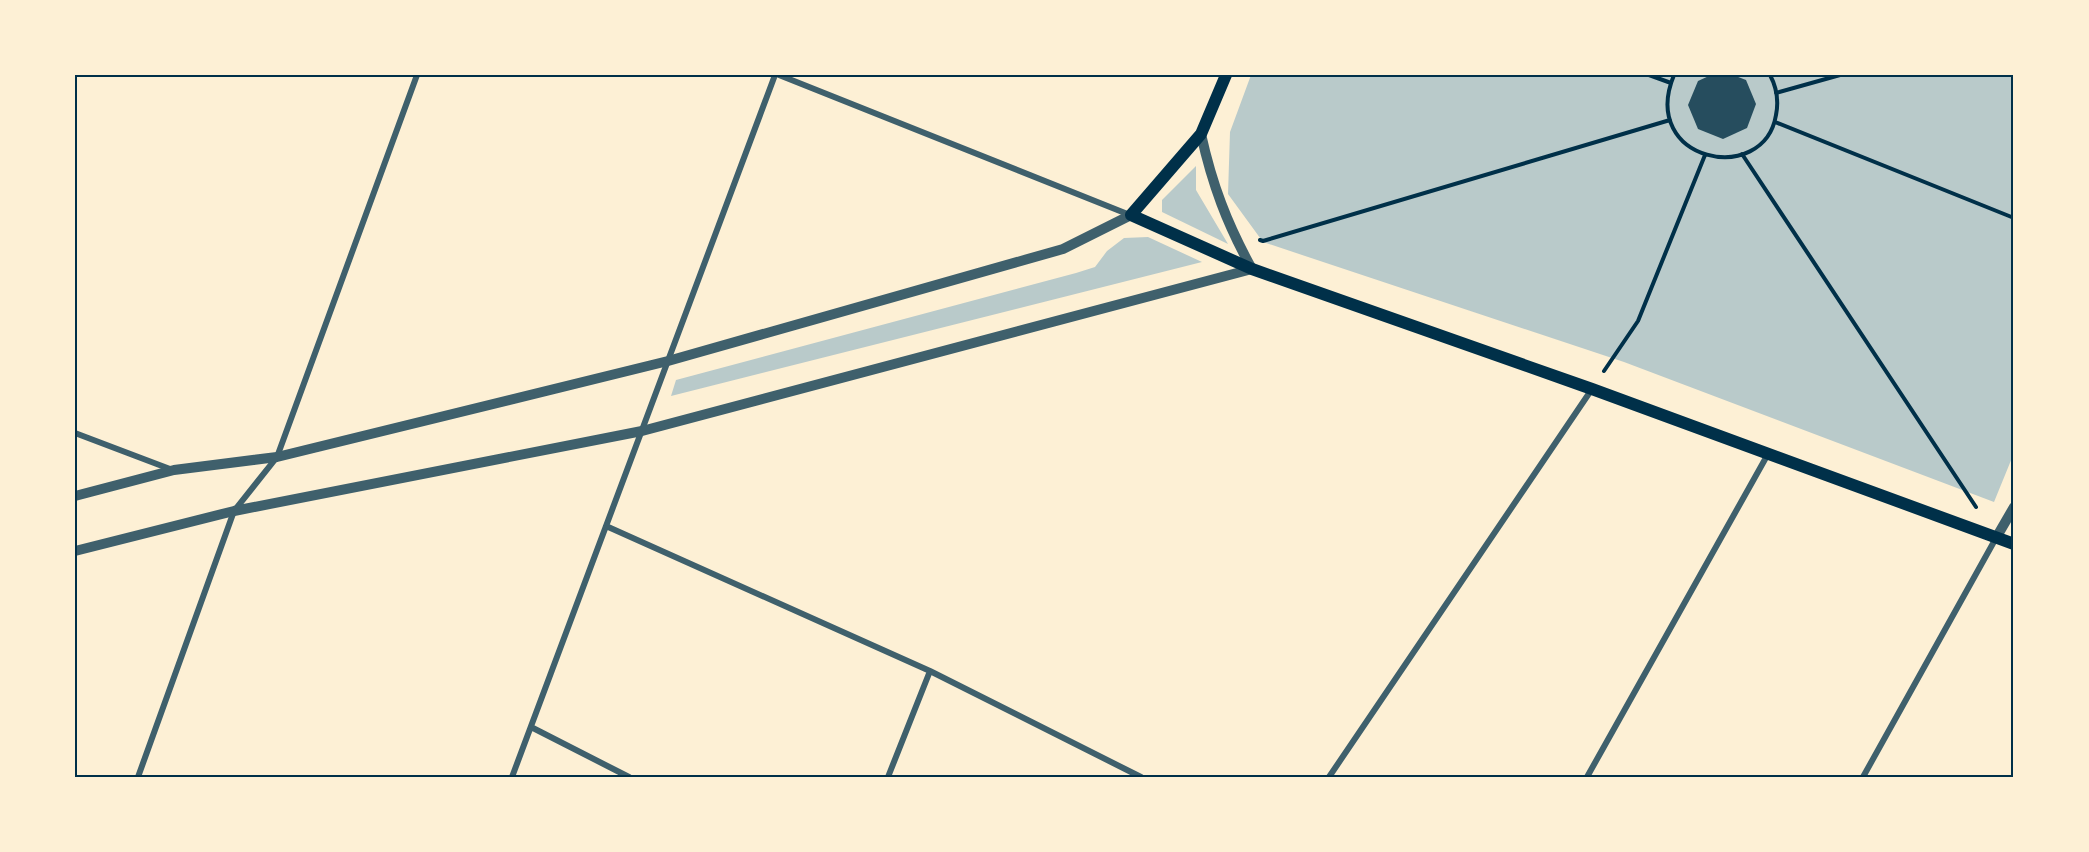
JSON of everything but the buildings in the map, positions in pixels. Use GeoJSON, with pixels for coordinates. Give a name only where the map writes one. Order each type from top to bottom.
{"type":"FeatureCollection","features":[{"type":"Feature","properties":{"kind":"main road"},"geometry":{"type":"LineString","coordinates":[[1226,75],[1201,134],[1131,215],[1252,269],[1592,389],[2014,544]]}},
{"type":"Feature","properties":{"kind":"street"},"geometry":{"type":"LineString","coordinates":[[138,777],[234,511],[277,457],[417,75]]}},
{"type":"Feature","properties":{"kind":"street"},"geometry":{"type":"LineString","coordinates":[[512,777],[777,75],[1131,215]]}},
{"type":"Feature","properties":{"kind":"street"},"geometry":{"type":"LineString","coordinates":[[75,551],[234,511],[642,431],[1252,269],[1233,235],[1210,177],[1201,134]]}},
{"type":"Feature","properties":{"kind":"street"},"geometry":{"type":"LineString","coordinates":[[75,495],[174,470],[277,457],[668,361],[1063,249],[1131,215]]}},
{"type":"Feature","properties":{"kind":"street"},"geometry":{"type":"LineString","coordinates":[[1329,777],[1592,389]]}},
{"type":"Feature","properties":{"kind":"street"},"geometry":{"type":"LineString","coordinates":[[75,434],[174,470]]}},
{"type":"Feature","properties":{"kind":"street"},"geometry":{"type":"LineString","coordinates":[[1587,777],[1768,454]]}},
{"type":"Feature","properties":{"kind":"street"},"geometry":{"type":"LineString","coordinates":[[1863,777],[2014,507]]}},
{"type":"Feature","properties":{"kind":"street"},"geometry":{"type":"LineString","coordinates":[[606,526],[930,671],[1141,777]]}},
{"type":"Feature","properties":{"kind":"street"},"geometry":{"type":"LineString","coordinates":[[888,777],[930,671]]}},
{"type":"Feature","properties":{"kind":"street"},"geometry":{"type":"LineString","coordinates":[[531,727],[629,777]]}},
{"type":"Feature","properties":{"kind":"path"},"geometry":{"type":"LineString","coordinates":[[1649,75],[1671,83]]}},
{"type":"Feature","properties":{"kind":"path"},"geometry":{"type":"LineString","coordinates":[[1674,75],[1668,92],[1667,110],[1672,127],[1683,142],[1714,158],[1742,154],[1766,138],[1775,122],[1778,103],[1775,84],[1770,75]]}},
{"type":"Feature","properties":{"kind":"path"},"geometry":{"type":"LineString","coordinates":[[1776,93],[1840,75]]}},
{"type":"Feature","properties":{"kind":"path"},"geometry":{"type":"LineString","coordinates":[[1233,235],[1263,241],[1670,120]]}},
{"type":"Feature","properties":{"kind":"path"},"geometry":{"type":"LineString","coordinates":[[1775,122],[2014,218]]}},
{"type":"Feature","properties":{"kind":"path"},"geometry":{"type":"LineString","coordinates":[[1742,154],[1996,538]]}},
{"type":"Feature","properties":{"kind":"path"},"geometry":{"type":"LineString","coordinates":[[1592,389],[1638,321],[1705,155]]}},
{"type":"Feature","properties":{"kind":"shaded area"},"geometry":{"type":"Polygon","coordinates":[[[1251,75],[2014,75],[2014,453],[1994,502],[1624,362],[1263,242],[1228,194],[1230,132],[1251,75]]]}},
{"type":"Feature","properties":{"kind":"shaded area"},"geometry":{"type":"Polygon","coordinates":[[[1196,166],[1196,190],[1228,244],[1162,212],[1162,200],[1196,166]]]}},
{"type":"Feature","properties":{"kind":"shaded area"},"geometry":{"type":"Polygon","coordinates":[[[1148,237],[1202,262],[671,396],[676,380],[1076,273],[1095,267],[1107,251],[1124,238],[1148,237]]]}}]}
